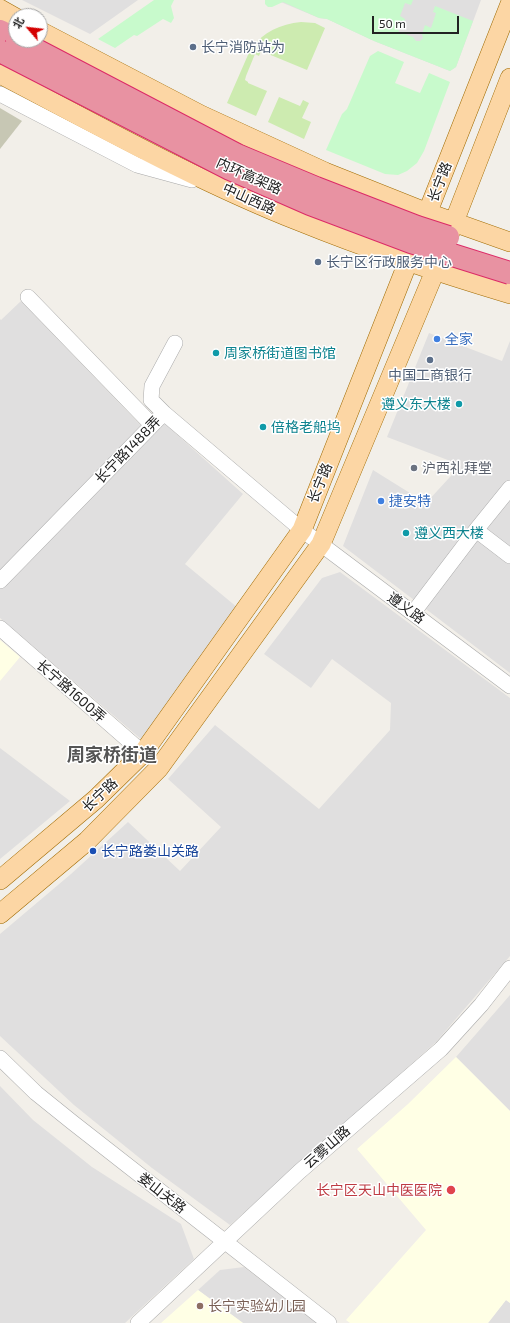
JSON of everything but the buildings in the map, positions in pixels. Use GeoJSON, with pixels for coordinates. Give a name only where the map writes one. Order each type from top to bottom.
{"type":"FeatureCollection","features":[{"type":"Feature","properties":{"kind":"highway","name":"内环高架路"},"geometry":{"type":"LineString","coordinates":[[31,48],[237,155],[410,225],[510,258]]}},
{"type":"Feature","properties":{"kind":"highway","name":"内环高架路"},"geometry":{"type":"LineString","coordinates":[[0,51],[230,169],[310,204],[410,252],[510,273]]}},
{"type":"Feature","properties":{"kind":"highway"},"geometry":{"type":"LineString","coordinates":[[410,252],[510,284]]}},
{"type":"Feature","properties":{"kind":"main road","name":"长宁路"},"geometry":{"type":"LineString","coordinates":[[0,880],[96,799],[142,753],[302,530],[410,252],[428,213],[510,4]]}},
{"type":"Feature","properties":{"kind":"main road"},"geometry":{"type":"LineString","coordinates":[[48,35],[207,118],[325,172],[428,213],[510,242]]}},
{"type":"Feature","properties":{"kind":"main road","name":"中山西路"},"geometry":{"type":"LineString","coordinates":[[0,74],[174,165],[301,222],[410,252],[435,271],[510,294]]}},
{"type":"Feature","properties":{"kind":"main road","name":"长宁路"},"geometry":{"type":"LineString","coordinates":[[0,914],[87,841],[160,768],[321,544],[435,271],[510,78]]}},
{"type":"Feature","properties":{"kind":"street"},"geometry":{"type":"LineString","coordinates":[[0,94],[137,165],[223,188]]}},
{"type":"Feature","properties":{"kind":"street"},"geometry":{"type":"LineString","coordinates":[[28,297],[152,425]]}},
{"type":"Feature","properties":{"kind":"street"},"geometry":{"type":"LineString","coordinates":[[164,413],[151,400],[152,386],[174,343]]}},
{"type":"Feature","properties":{"kind":"street","name":"长宁路1488弄"},"geometry":{"type":"LineString","coordinates":[[0,581],[164,413],[302,530]]}},
{"type":"Feature","properties":{"kind":"street"},"geometry":{"type":"LineString","coordinates":[[413,613],[510,488]]}},
{"type":"Feature","properties":{"kind":"street","name":"遵义路"},"geometry":{"type":"LineString","coordinates":[[302,530],[510,686]]}},
{"type":"Feature","properties":{"kind":"street"},"geometry":{"type":"LineString","coordinates":[[476,530],[510,556]]}},
{"type":"Feature","properties":{"kind":"street","name":"长宁路1600弄"},"geometry":{"type":"LineString","coordinates":[[0,628],[142,753]]}},
{"type":"Feature","properties":{"kind":"street","name":"云雾山路"},"geometry":{"type":"LineString","coordinates":[[138,1323],[299,1172],[441,1049],[481,1005],[510,968]]}},
{"type":"Feature","properties":{"kind":"street","name":"娄山关路"},"geometry":{"type":"LineString","coordinates":[[0,1058],[36,1092],[72,1122],[329,1323]]}},
{"type":"Feature","properties":{"kind":"shaded area"},"geometry":{"type":"Polygon","coordinates":[[[22,0],[138,0],[90,34],[48,13],[48,8],[38,8],[22,0]]]}},
{"type":"Feature","properties":{"kind":"shaded area"},"geometry":{"type":"Polygon","coordinates":[[[276,0],[481,0],[456,67],[450,71],[374,41],[327,19],[319,18],[276,0]]]}},
{"type":"Feature","properties":{"kind":"shaded area"},"geometry":{"type":"Polygon","coordinates":[[[0,108],[22,121],[0,149],[0,108]]]}},
{"type":"Feature","properties":{"kind":"shaded area"},"geometry":{"type":"Polygon","coordinates":[[[21,301],[150,435],[163,422],[243,494],[185,564],[238,608],[142,740],[0,618],[0,319],[1,320],[21,301]]]}},
{"type":"Feature","properties":{"kind":"shaded area"},"geometry":{"type":"Polygon","coordinates":[[[429,333],[502,361],[510,341],[510,673],[343,546],[373,470],[426,503],[461,465],[387,437],[429,333]]]}},
{"type":"Feature","properties":{"kind":"shaded area"},"geometry":{"type":"Polygon","coordinates":[[[340,572],[510,698],[510,956],[436,1042],[230,1225],[152,1168],[74,1105],[0,1036],[0,934],[71,874],[128,822],[180,871],[221,827],[168,779],[215,725],[319,809],[390,730],[391,703],[332,659],[311,688],[264,654],[322,578],[340,572]]]}},
{"type":"Feature","properties":{"kind":"shaded area"},"geometry":{"type":"Polygon","coordinates":[[[0,640],[20,657],[0,681],[0,640]]]}},
{"type":"Feature","properties":{"kind":"shaded area"},"geometry":{"type":"Polygon","coordinates":[[[0,748],[70,801],[0,859],[0,748]]]}},
{"type":"Feature","properties":{"kind":"shaded area"},"geometry":{"type":"Polygon","coordinates":[[[510,995],[510,1111],[456,1057],[510,995]]]}},
{"type":"Feature","properties":{"kind":"shaded area","name":"长宁区天山中医医院"},"geometry":{"type":"Polygon","coordinates":[[[456,1057],[510,1111],[510,1303],[506,1300],[488,1323],[350,1323],[346,1320],[426,1230],[357,1149],[408,1104],[456,1057]]]}},
{"type":"Feature","properties":{"kind":"shaded area"},"geometry":{"type":"Polygon","coordinates":[[[0,1086],[33,1120],[92,1167],[181,1224],[194,1259],[125,1323],[0,1323],[0,1086]]]}},
{"type":"Feature","properties":{"kind":"shaded area"},"geometry":{"type":"Polygon","coordinates":[[[244,1267],[317,1323],[243,1323],[198,1290],[220,1270],[244,1267]]]}},
{"type":"Feature","properties":{"kind":"shaded area","name":"长宁实验幼儿园"},"geometry":{"type":"Polygon","coordinates":[[[198,1290],[243,1323],[161,1323],[198,1290]]]}},
{"type":"Feature","properties":{"kind":"shaded area"},"geometry":{"type":"Polygon","coordinates":[[[506,1300],[510,1303],[510,1323],[488,1323],[506,1300]]]}},
{"type":"Feature","properties":{"kind":"green space"},"geometry":{"type":"Polygon","coordinates":[[[154,0],[174,0],[171,6],[174,18],[171,23],[163,19],[137,36],[134,35],[115,48],[98,39],[154,0]]]}},
{"type":"Feature","properties":{"kind":"green space"},"geometry":{"type":"Polygon","coordinates":[[[265,0],[413,0],[411,5],[405,3],[400,16],[405,19],[404,24],[400,24],[398,28],[399,32],[413,37],[416,41],[420,41],[423,38],[422,34],[425,25],[431,28],[436,13],[433,12],[435,6],[473,21],[456,67],[450,71],[374,41],[327,19],[319,18],[283,2],[272,7],[268,7],[265,4],[265,0]]]}},
{"type":"Feature","properties":{"kind":"green space"},"geometry":{"type":"Polygon","coordinates":[[[301,22],[315,23],[325,28],[307,70],[261,51],[259,56],[255,54],[245,80],[248,83],[267,91],[256,116],[227,103],[251,48],[256,42],[267,33],[279,27],[301,22]]]}},
{"type":"Feature","properties":{"kind":"green space"},"geometry":{"type":"Polygon","coordinates":[[[378,51],[404,62],[395,83],[420,93],[429,73],[450,82],[424,151],[417,163],[407,171],[398,175],[385,174],[326,150],[342,114],[347,109],[370,56],[378,51]]]}},
{"type":"Feature","properties":{"kind":"green space"},"geometry":{"type":"Polygon","coordinates":[[[279,97],[300,106],[303,100],[309,103],[302,118],[311,122],[304,139],[268,122],[279,97]]]}},
{"type":"Feature","properties":{"kind":"place","name":"长宁消防站为"},"geometry":{"type":"Point","coordinates":[193,47]}},
{"type":"Feature","properties":{"kind":"place","name":"长宁区行政服务中心"},"geometry":{"type":"Point","coordinates":[318,262]}},
{"type":"Feature","properties":{"kind":"place","name":"全家"},"geometry":{"type":"Point","coordinates":[437,339]}},
{"type":"Feature","properties":{"kind":"place","name":"周家桥街道图书馆"},"geometry":{"type":"Point","coordinates":[216,353]}},
{"type":"Feature","properties":{"kind":"place","name":"中国工商银行"},"geometry":{"type":"Point","coordinates":[430,360]}},
{"type":"Feature","properties":{"kind":"place","name":"遵义东大楼"},"geometry":{"type":"Point","coordinates":[459,404]}},
{"type":"Feature","properties":{"kind":"place","name":"倍格老船坞"},"geometry":{"type":"Point","coordinates":[263,427]}},
{"type":"Feature","properties":{"kind":"place","name":"沪西礼拜堂"},"geometry":{"type":"Point","coordinates":[414,468]}},
{"type":"Feature","properties":{"kind":"place","name":"捷安特"},"geometry":{"type":"Point","coordinates":[381,501]}},
{"type":"Feature","properties":{"kind":"place","name":"遵义西大楼"},"geometry":{"type":"Point","coordinates":[406,533]}},
{"type":"Feature","properties":{"kind":"place","name":"长宁路娄山关路"},"geometry":{"type":"Point","coordinates":[93,851]}},
{"type":"Feature","properties":{"kind":"place","name":"长宁区天山中医医院"},"geometry":{"type":"Point","coordinates":[451,1190]}},
{"type":"Feature","properties":{"kind":"place","name":"长宁实验幼儿园"},"geometry":{"type":"Point","coordinates":[200,1306]}},
{"type":"Feature","properties":{"kind":"district","name":"周家桥街道"},"geometry":{"type":"Point","coordinates":[112,755]}}]}
